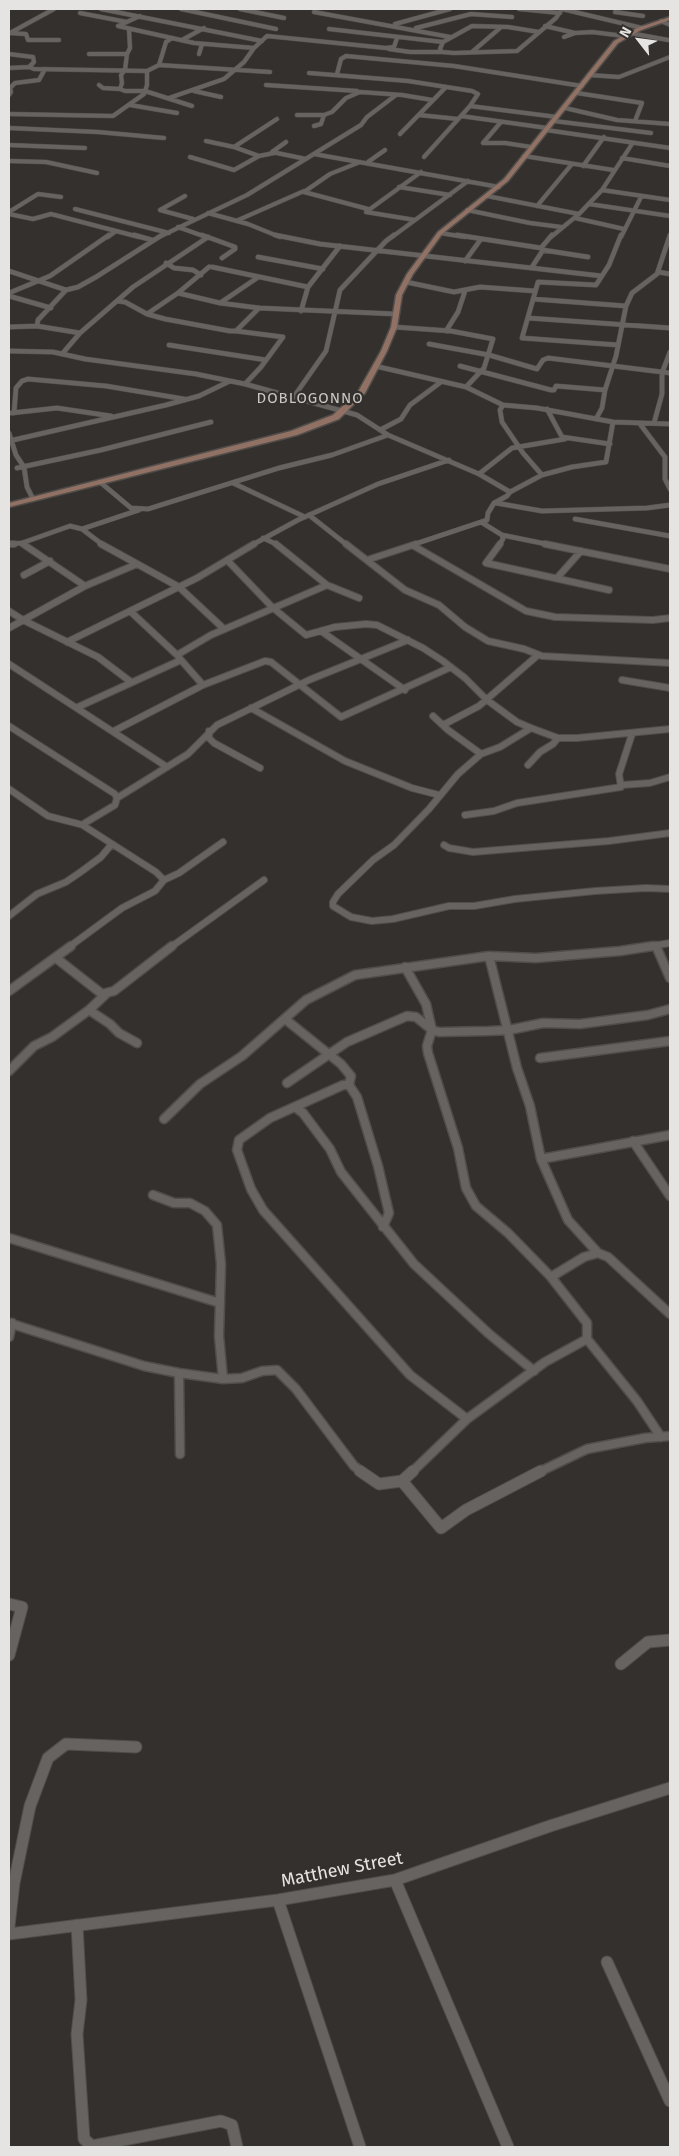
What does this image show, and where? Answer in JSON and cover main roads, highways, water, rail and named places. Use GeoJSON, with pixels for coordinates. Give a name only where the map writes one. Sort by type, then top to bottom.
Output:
{"type":"FeatureCollection","features":[{"type":"Feature","properties":{"kind":"district","name":"DOBLOGONNO"},"geometry":{"type":"Point","coordinates":[310,399]}}]}
